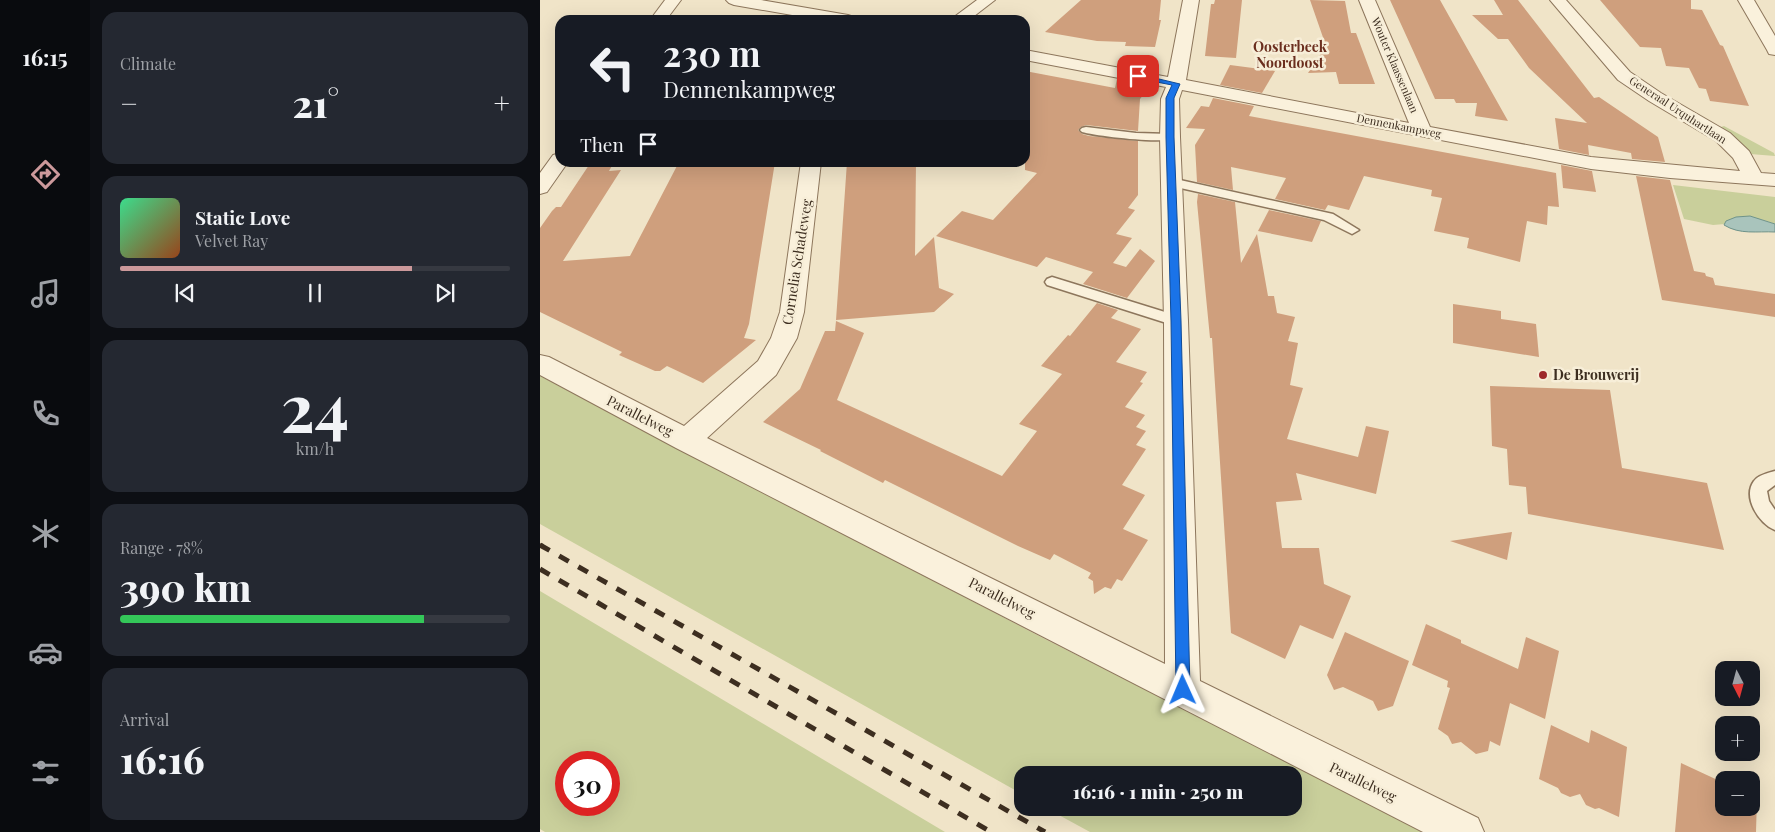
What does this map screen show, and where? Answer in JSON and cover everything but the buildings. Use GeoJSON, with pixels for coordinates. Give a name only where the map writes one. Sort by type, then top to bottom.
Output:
{"type":"FeatureCollection","features":[{"type":"Feature","properties":{"kind":"street"},"geometry":{"type":"LineString","coordinates":[[662,15],[672,0]]}},
{"type":"Feature","properties":{"kind":"street"},"geometry":{"type":"LineString","coordinates":[[734,0],[820,15]]}},
{"type":"Feature","properties":{"kind":"street"},"geometry":{"type":"LineString","coordinates":[[965,15],[987,0]]}},
{"type":"Feature","properties":{"kind":"street"},"geometry":{"type":"LineString","coordinates":[[1183,690],[1170,98],[1176,84],[1191,0]]}},
{"type":"Feature","properties":{"kind":"street","name":"Wouter Klaassenlaan"},"geometry":{"type":"LineString","coordinates":[[1367,0],[1422,130]]}},
{"type":"Feature","properties":{"kind":"street","name":"Generaal Urquhartlaan"},"geometry":{"type":"LineString","coordinates":[[1558,0],[1624,76],[1655,97],[1723,137],[1742,155],[1754,179]]}},
{"type":"Feature","properties":{"kind":"street"},"geometry":{"type":"LineString","coordinates":[[1746,0],[1775,50]]}},
{"type":"Feature","properties":{"kind":"street","name":"Dennenkampweg"},"geometry":{"type":"LineString","coordinates":[[1030,55],[1591,163],[1670,172],[1775,180]]}},
{"type":"Feature","properties":{"kind":"street"},"geometry":{"type":"LineString","coordinates":[[540,188],[555,166]]}},
{"type":"Feature","properties":{"kind":"street","name":"Cornelia Schadeweg"},"geometry":{"type":"LineString","coordinates":[[686,440],[739,395],[767,368],[784,338],[792,312],[811,167]]}},
{"type":"Feature","properties":{"kind":"street","name":"Parallelweg"},"geometry":{"type":"LineString","coordinates":[[540,364],[686,440],[1464,832]]}},
{"type":"Feature","properties":{"kind":"lane"},"geometry":{"type":"LineString","coordinates":[[1086,130],[1136,136],[1170,137]]}},
{"type":"Feature","properties":{"kind":"lane"},"geometry":{"type":"LineString","coordinates":[[1171,182],[1328,217],[1352,230]]}},
{"type":"Feature","properties":{"kind":"lane"},"geometry":{"type":"LineString","coordinates":[[1052,282],[1176,321]]}},
{"type":"Feature","properties":{"kind":"lane"},"geometry":{"type":"LineString","coordinates":[[1775,478],[1763,482],[1758,489],[1761,507],[1775,522]]}},
{"type":"Feature","properties":{"kind":"green space"},"geometry":{"type":"Polygon","coordinates":[[[1724,126],[1774,153],[1775,156],[1750,154],[1718,128],[1724,126]]]}},
{"type":"Feature","properties":{"kind":"green space"},"geometry":{"type":"Polygon","coordinates":[[[1673,185],[1775,197],[1775,224],[1763,220],[1745,218],[1726,221],[1725,224],[1713,225],[1684,219],[1673,185]]]}},
{"type":"Feature","properties":{"kind":"green space"},"geometry":{"type":"Polygon","coordinates":[[[540,376],[1041,637],[1296,766],[1014,766],[1014,790],[540,524],[540,376]]]}},
{"type":"Feature","properties":{"kind":"green space"},"geometry":{"type":"Polygon","coordinates":[[[540,591],[945,832],[545,832],[540,829],[540,591]]]}},
{"type":"Feature","properties":{"kind":"green space"},"geometry":{"type":"Polygon","coordinates":[[[1302,769],[1427,832],[1090,832],[1061,816],[1302,816],[1302,769]]]}},
{"type":"Feature","properties":{"kind":"water"},"geometry":{"type":"Polygon","coordinates":[[[1750,216],[1775,224],[1775,232],[1749,232],[1736,230],[1724,225],[1726,221],[1736,217],[1750,216]]]}},
{"type":"Feature","properties":{"kind":"railway"},"geometry":{"type":"LineString","coordinates":[[543,546],[540,545],[1045,832]]}},
{"type":"Feature","properties":{"kind":"railway"},"geometry":{"type":"LineString","coordinates":[[540,569],[991,832]]}},
{"type":"Feature","properties":{"kind":"place","name":"De Brouwerij"},"geometry":{"type":"Point","coordinates":[1543,375]}},
{"type":"Feature","properties":{"kind":"district","name":"Oosterbeek Noordoost"},"geometry":{"type":"Point","coordinates":[1290,56]}},
{"type":"Feature","properties":{"kind":"route"},"geometry":{"type":"LineString","coordinates":[[1138,76],[1176,84],[1170,98],[1170,137],[1176,321],[1183,690]]}}]}
